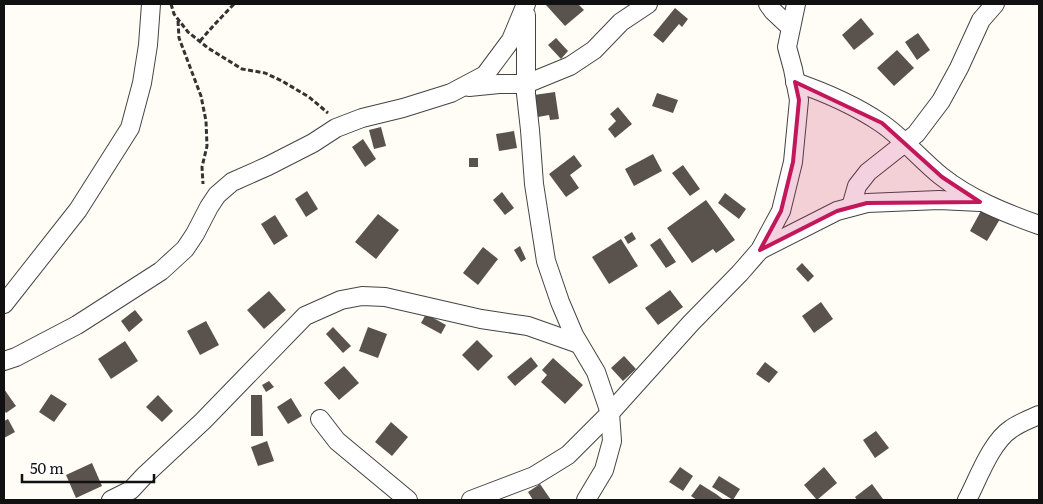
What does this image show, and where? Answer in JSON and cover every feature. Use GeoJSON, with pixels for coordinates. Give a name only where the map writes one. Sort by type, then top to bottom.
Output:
{"type":"FeatureCollection","features":[{"type":"Feature","properties":{"kind":"street"},"geometry":{"type":"LineString","coordinates":[[4,304],[78,210],[130,128],[142,83],[148,45],[151,4]]}},
{"type":"Feature","properties":{"kind":"street"},"geometry":{"type":"LineString","coordinates":[[526,4],[526,84],[534,184],[546,261],[560,302],[574,335],[596,372],[610,412],[612,441],[604,470],[586,500]]}},
{"type":"Feature","properties":{"kind":"street"},"geometry":{"type":"LineString","coordinates":[[4,361],[16,357],[77,325],[161,271],[185,249],[217,195],[232,182],[313,143],[336,128],[362,118],[403,108],[451,92],[485,75],[511,40],[526,4]]}},
{"type":"Feature","properties":{"kind":"street"},"geometry":{"type":"LineString","coordinates":[[461,87],[526,84],[570,66],[594,50],[620,22],[648,4]]}},
{"type":"Feature","properties":{"kind":"street"},"geometry":{"type":"LineString","coordinates":[[768,4],[790,27]]}},
{"type":"Feature","properties":{"kind":"street"},"geometry":{"type":"LineString","coordinates":[[472,500],[534,476],[568,455],[760,250],[781,211],[793,162],[799,100],[787,47],[796,4]]}},
{"type":"Feature","properties":{"kind":"street"},"geometry":{"type":"LineString","coordinates":[[850,207],[856,186],[868,172],[916,134],[941,102],[981,20],[995,4]]}},
{"type":"Feature","properties":{"kind":"street"},"geometry":{"type":"LineString","coordinates":[[795,82],[816,89],[882,123],[942,177],[980,202],[1039,225]]}},
{"type":"Feature","properties":{"kind":"street"},"geometry":{"type":"LineString","coordinates":[[760,250],[837,211],[866,203],[939,200],[980,202]]}},
{"type":"Feature","properties":{"kind":"street"},"geometry":{"type":"LineString","coordinates":[[111,500],[131,490],[203,421],[305,316],[341,300],[362,296],[385,297],[481,320],[528,326],[579,344]]}},
{"type":"Feature","properties":{"kind":"street"},"geometry":{"type":"LineString","coordinates":[[967,500],[1001,438],[1010,430],[1039,415]]}},
{"type":"Feature","properties":{"kind":"street"},"geometry":{"type":"LineString","coordinates":[[320,419],[337,441],[408,500]]}},
{"type":"Feature","properties":{"kind":"path"},"geometry":{"type":"LineString","coordinates":[[171,4],[178,20],[188,32],[200,41],[242,69],[266,73],[282,81],[309,98],[342,126]]}},
{"type":"Feature","properties":{"kind":"path"},"geometry":{"type":"LineString","coordinates":[[200,41],[234,4]]}},
{"type":"Feature","properties":{"kind":"path"},"geometry":{"type":"LineString","coordinates":[[178,20],[180,38],[200,96],[206,121],[207,146],[202,167],[203,188]]}},
{"type":"Feature","properties":{"kind":"highlighted area"},"geometry":{"type":"Polygon","coordinates":[[[795,82],[882,123],[942,177],[980,202],[867,203],[837,211],[760,250],[781,211],[793,162],[799,100],[795,82]]]}},
{"type":"Feature","properties":{"kind":"building"},"geometry":{"type":"Polygon","coordinates":[[[578,4],[584,10],[565,26],[546,5],[578,4]]]}},
{"type":"Feature","properties":{"kind":"building"},"geometry":{"type":"Polygon","coordinates":[[[675,8],[688,19],[682,27],[679,24],[663,43],[653,35],[675,8]]]}},
{"type":"Feature","properties":{"kind":"building"},"geometry":{"type":"Polygon","coordinates":[[[861,18],[874,34],[854,50],[842,35],[861,18]]]}},
{"type":"Feature","properties":{"kind":"building"},"geometry":{"type":"Polygon","coordinates":[[[918,33],[930,50],[917,60],[905,42],[918,33]]]}},
{"type":"Feature","properties":{"kind":"building"},"geometry":{"type":"Polygon","coordinates":[[[556,38],[568,51],[561,59],[548,45],[556,38]]]}},
{"type":"Feature","properties":{"kind":"building"},"geometry":{"type":"Polygon","coordinates":[[[897,50],[914,68],[894,86],[877,68],[897,50]]]}},
{"type":"Feature","properties":{"kind":"building"},"geometry":{"type":"Polygon","coordinates":[[[555,92],[559,119],[550,120],[549,115],[538,117],[534,95],[555,92]]]}},
{"type":"Feature","properties":{"kind":"building"},"geometry":{"type":"Polygon","coordinates":[[[657,93],[678,100],[673,113],[652,106],[657,93]]]}},
{"type":"Feature","properties":{"kind":"building"},"geometry":{"type":"Polygon","coordinates":[[[618,107],[632,124],[615,138],[608,129],[616,121],[610,114],[618,107]]]}},
{"type":"Feature","properties":{"kind":"building"},"geometry":{"type":"Polygon","coordinates":[[[381,127],[386,146],[374,149],[369,130],[381,127]]]}},
{"type":"Feature","properties":{"kind":"building"},"geometry":{"type":"Polygon","coordinates":[[[514,131],[517,148],[499,151],[496,134],[514,131]]]}},
{"type":"Feature","properties":{"kind":"building"},"geometry":{"type":"Polygon","coordinates":[[[363,139],[376,159],[365,167],[352,147],[363,139]]]}},
{"type":"Feature","properties":{"kind":"building"},"geometry":{"type":"Polygon","coordinates":[[[653,154],[662,171],[634,186],[625,169],[653,154]]]}},
{"type":"Feature","properties":{"kind":"building"},"geometry":{"type":"Polygon","coordinates":[[[574,155],[582,166],[570,175],[579,188],[566,197],[549,174],[574,155]]]}},
{"type":"Feature","properties":{"kind":"building"},"geometry":{"type":"Polygon","coordinates":[[[469,158],[478,158],[478,167],[469,167],[469,158]]]}},
{"type":"Feature","properties":{"kind":"building"},"geometry":{"type":"Polygon","coordinates":[[[683,165],[700,189],[690,196],[672,173],[683,165]]]}},
{"type":"Feature","properties":{"kind":"building"},"geometry":{"type":"Polygon","coordinates":[[[307,191],[318,209],[306,217],[295,199],[307,191]]]}},
{"type":"Feature","properties":{"kind":"building"},"geometry":{"type":"Polygon","coordinates":[[[502,192],[514,208],[505,215],[493,200],[502,192]]]}},
{"type":"Feature","properties":{"kind":"building"},"geometry":{"type":"Polygon","coordinates":[[[725,193],[746,209],[739,219],[718,203],[725,193]]]}},
{"type":"Feature","properties":{"kind":"building"},"geometry":{"type":"Polygon","coordinates":[[[706,200],[735,240],[716,253],[713,249],[692,263],[667,228],[706,200]]]}},
{"type":"Feature","properties":{"kind":"building"},"geometry":{"type":"Polygon","coordinates":[[[982,209],[1000,219],[987,241],[970,231],[982,209]]]}},
{"type":"Feature","properties":{"kind":"building"},"geometry":{"type":"Polygon","coordinates":[[[378,214],[399,230],[376,259],[355,242],[378,214]]]}},
{"type":"Feature","properties":{"kind":"building"},"geometry":{"type":"Polygon","coordinates":[[[275,215],[288,236],[274,245],[261,224],[275,215]]]}},
{"type":"Feature","properties":{"kind":"building"},"geometry":{"type":"Polygon","coordinates":[[[632,232],[636,239],[628,244],[624,237],[632,232]]]}},
{"type":"Feature","properties":{"kind":"building"},"geometry":{"type":"Polygon","coordinates":[[[660,238],[676,262],[666,268],[650,245],[660,238]]]}},
{"type":"Feature","properties":{"kind":"building"},"geometry":{"type":"Polygon","coordinates":[[[621,239],[638,266],[609,284],[592,257],[621,239]]]}},
{"type":"Feature","properties":{"kind":"building"},"geometry":{"type":"Polygon","coordinates":[[[520,246],[526,259],[521,262],[514,250],[520,246]]]}},
{"type":"Feature","properties":{"kind":"building"},"geometry":{"type":"Polygon","coordinates":[[[483,247],[498,259],[478,285],[463,273],[483,247]]]}},
{"type":"Feature","properties":{"kind":"building"},"geometry":{"type":"Polygon","coordinates":[[[802,263],[814,276],[808,282],[796,269],[802,263]]]}},
{"type":"Feature","properties":{"kind":"building"},"geometry":{"type":"Polygon","coordinates":[[[670,290],[683,307],[658,325],[645,308],[670,290]]]}},
{"type":"Feature","properties":{"kind":"building"},"geometry":{"type":"Polygon","coordinates":[[[269,291],[286,310],[264,329],[247,310],[269,291]]]}},
{"type":"Feature","properties":{"kind":"building"},"geometry":{"type":"Polygon","coordinates":[[[821,302],[833,319],[814,333],[802,316],[821,302]]]}},
{"type":"Feature","properties":{"kind":"building"},"geometry":{"type":"Polygon","coordinates":[[[135,310],[143,320],[129,332],[121,321],[135,310]]]}},
{"type":"Feature","properties":{"kind":"building"},"geometry":{"type":"Polygon","coordinates":[[[426,314],[446,325],[441,334],[421,323],[426,314]]]}},
{"type":"Feature","properties":{"kind":"building"},"geometry":{"type":"Polygon","coordinates":[[[206,321],[219,345],[200,355],[187,331],[206,321]]]}},
{"type":"Feature","properties":{"kind":"building"},"geometry":{"type":"Polygon","coordinates":[[[333,327],[351,346],[343,353],[326,334],[333,327]]]}},
{"type":"Feature","properties":{"kind":"building"},"geometry":{"type":"Polygon","coordinates":[[[368,327],[387,334],[378,358],[359,351],[368,327]]]}},
{"type":"Feature","properties":{"kind":"building"},"geometry":{"type":"Polygon","coordinates":[[[477,340],[493,356],[478,371],[462,355],[477,340]]]}},
{"type":"Feature","properties":{"kind":"building"},"geometry":{"type":"Polygon","coordinates":[[[125,341],[138,361],[111,379],[98,359],[125,341]]]}},
{"type":"Feature","properties":{"kind":"building"},"geometry":{"type":"Polygon","coordinates":[[[624,356],[636,369],[623,381],[611,368],[624,356]]]}},
{"type":"Feature","properties":{"kind":"building"},"geometry":{"type":"Polygon","coordinates":[[[531,357],[538,366],[515,386],[507,377],[531,357]]]}},
{"type":"Feature","properties":{"kind":"building"},"geometry":{"type":"Polygon","coordinates":[[[553,358],[583,385],[565,404],[541,382],[547,375],[542,370],[553,358]]]}},
{"type":"Feature","properties":{"kind":"building"},"geometry":{"type":"Polygon","coordinates":[[[765,362],[778,372],[769,383],[756,374],[765,362]]]}},
{"type":"Feature","properties":{"kind":"building"},"geometry":{"type":"Polygon","coordinates":[[[344,366],[359,383],[339,400],[324,383],[344,366]]]}},
{"type":"Feature","properties":{"kind":"building"},"geometry":{"type":"Polygon","coordinates":[[[269,381],[274,387],[266,392],[262,385],[269,381]]]}},
{"type":"Feature","properties":{"kind":"building"},"geometry":{"type":"Polygon","coordinates":[[[4,389],[16,406],[6,413],[4,410],[4,389]]]}},
{"type":"Feature","properties":{"kind":"building"},"geometry":{"type":"Polygon","coordinates":[[[51,394],[67,404],[54,422],[39,412],[51,394]]]}},
{"type":"Feature","properties":{"kind":"building"},"geometry":{"type":"Polygon","coordinates":[[[158,395],[173,411],[162,422],[146,407],[158,395]]]}},
{"type":"Feature","properties":{"kind":"building"},"geometry":{"type":"Polygon","coordinates":[[[251,395],[262,395],[263,436],[251,436],[251,395]]]}},
{"type":"Feature","properties":{"kind":"building"},"geometry":{"type":"Polygon","coordinates":[[[291,398],[302,416],[288,424],[277,407],[291,398]]]}},
{"type":"Feature","properties":{"kind":"building"},"geometry":{"type":"Polygon","coordinates":[[[8,419],[15,432],[4,438],[4,421],[8,419]]]}},
{"type":"Feature","properties":{"kind":"building"},"geometry":{"type":"Polygon","coordinates":[[[391,422],[408,437],[392,456],[375,442],[391,422]]]}},
{"type":"Feature","properties":{"kind":"building"},"geometry":{"type":"Polygon","coordinates":[[[876,431],[889,448],[875,458],[863,440],[876,431]]]}},
{"type":"Feature","properties":{"kind":"building"},"geometry":{"type":"Polygon","coordinates":[[[267,441],[274,461],[258,466],[251,447],[267,441]]]}},
{"type":"Feature","properties":{"kind":"building"},"geometry":{"type":"Polygon","coordinates":[[[92,463],[102,486],[76,498],[66,475],[92,463]]]}},
{"type":"Feature","properties":{"kind":"building"},"geometry":{"type":"Polygon","coordinates":[[[680,467],[693,476],[683,491],[669,482],[680,467]]]}},
{"type":"Feature","properties":{"kind":"building"},"geometry":{"type":"Polygon","coordinates":[[[824,467],[837,483],[817,500],[804,485],[824,467]]]}},
{"type":"Feature","properties":{"kind":"building"},"geometry":{"type":"Polygon","coordinates":[[[719,476],[740,489],[733,500],[712,487],[719,476]]]}},
{"type":"Feature","properties":{"kind":"building"},"geometry":{"type":"Polygon","coordinates":[[[540,484],[551,500],[533,500],[528,492],[540,484]]]}},
{"type":"Feature","properties":{"kind":"building"},"geometry":{"type":"Polygon","coordinates":[[[700,484],[724,500],[697,500],[691,496],[700,484]]]}},
{"type":"Feature","properties":{"kind":"building"},"geometry":{"type":"Polygon","coordinates":[[[872,484],[883,499],[857,500],[855,497],[872,484]]]}}]}
